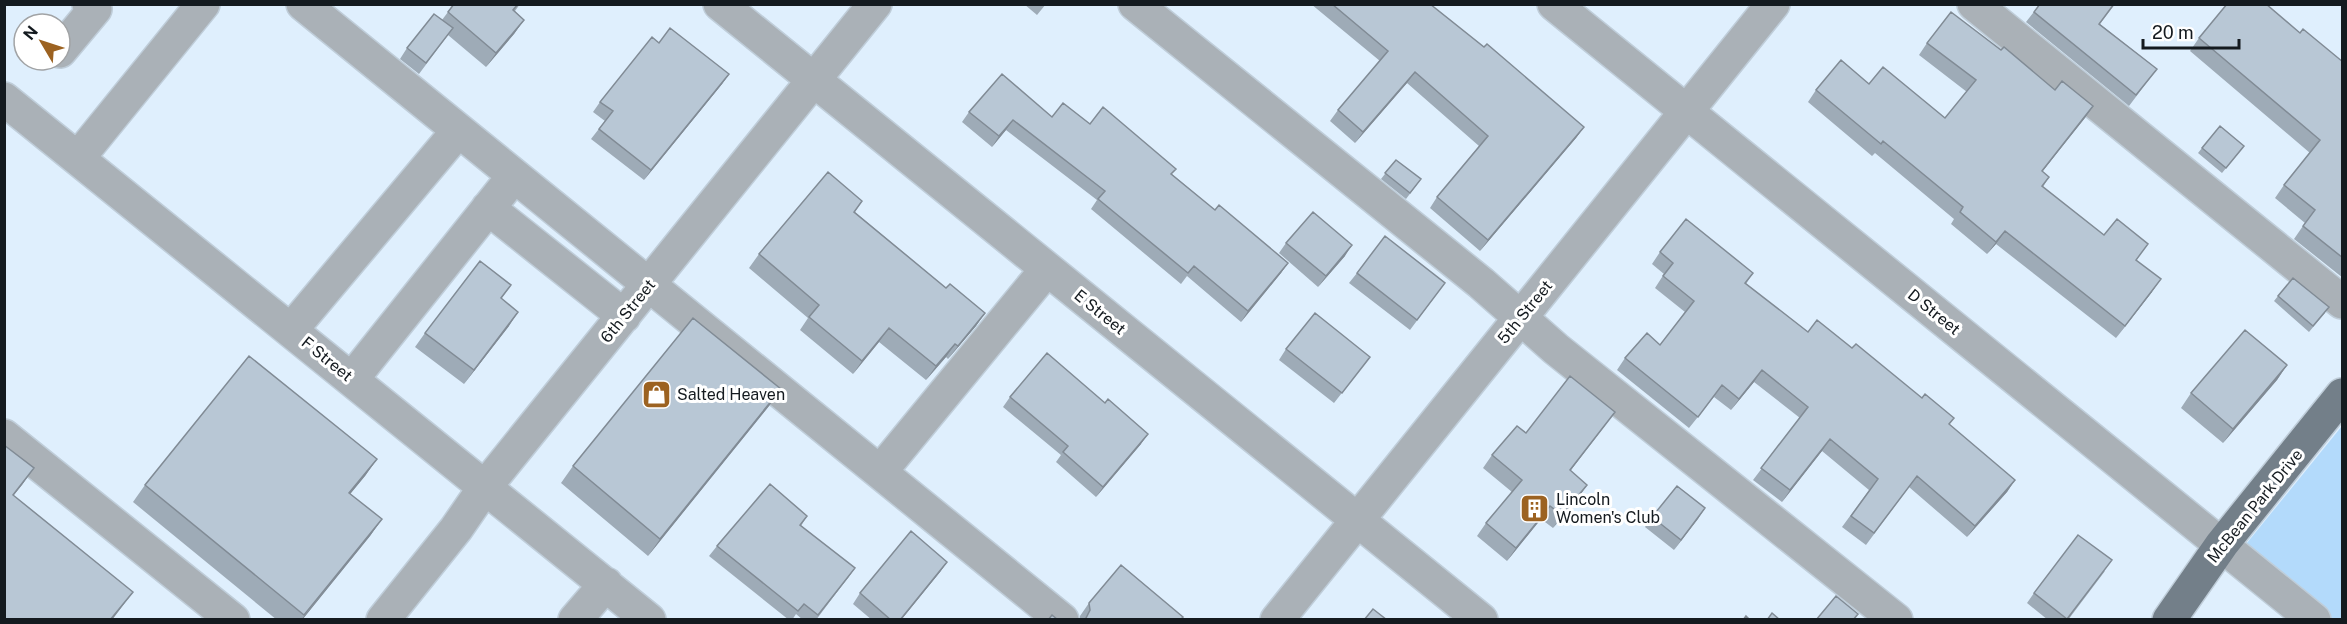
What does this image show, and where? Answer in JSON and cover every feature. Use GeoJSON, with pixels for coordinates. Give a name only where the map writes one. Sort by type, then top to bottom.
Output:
{"type":"FeatureCollection","features":[{"type":"Feature","properties":{"kind":"main road","name":"McBean Park Drive"},"geometry":{"type":"LineString","coordinates":[[2169,620],[2222,544],[2343,394]]}},
{"type":"Feature","properties":{"kind":"street"},"geometry":{"type":"LineString","coordinates":[[72,37],[95,9],[89,4]]}},
{"type":"Feature","properties":{"kind":"street"},"geometry":{"type":"LineString","coordinates":[[78,158],[203,4]]}},
{"type":"Feature","properties":{"kind":"street"},"geometry":{"type":"LineString","coordinates":[[303,4],[1062,620]]}},
{"type":"Feature","properties":{"kind":"street","name":"E Street"},"geometry":{"type":"LineString","coordinates":[[720,4],[1480,620]]}},
{"type":"Feature","properties":{"kind":"street","name":"6th Street"},"geometry":{"type":"LineString","coordinates":[[383,620],[456,529],[485,487],[875,4]]}},
{"type":"Feature","properties":{"kind":"street"},"geometry":{"type":"LineString","coordinates":[[1135,4],[1481,283],[1556,349],[1896,620]]}},
{"type":"Feature","properties":{"kind":"street","name":"D Street"},"geometry":{"type":"LineString","coordinates":[[1554,4],[2314,620]]}},
{"type":"Feature","properties":{"kind":"street","name":"5th Street"},"geometry":{"type":"LineString","coordinates":[[1277,620],[1773,4]]}},
{"type":"Feature","properties":{"kind":"street"},"geometry":{"type":"LineString","coordinates":[[1974,4],[2343,302]]}},
{"type":"Feature","properties":{"kind":"street","name":"F Street"},"geometry":{"type":"LineString","coordinates":[[4,99],[649,620]]}},
{"type":"Feature","properties":{"kind":"street"},"geometry":{"type":"LineString","coordinates":[[291,330],[458,131]]}},
{"type":"Feature","properties":{"kind":"street"},"geometry":{"type":"LineString","coordinates":[[352,379],[514,176]]}},
{"type":"Feature","properties":{"kind":"street"},"geometry":{"type":"LineString","coordinates":[[488,208],[624,316]]}},
{"type":"Feature","properties":{"kind":"street"},"geometry":{"type":"LineString","coordinates":[[880,472],[1047,269]]}},
{"type":"Feature","properties":{"kind":"street"},"geometry":{"type":"LineString","coordinates":[[4,436],[233,620]]}},
{"type":"Feature","properties":{"kind":"street"},"geometry":{"type":"LineString","coordinates":[[575,620],[606,584]]}},
{"type":"Feature","properties":{"kind":"shaded area"},"geometry":{"type":"Polygon","coordinates":[[[2342,426],[2342,619],[2329,619],[2242,549],[2342,426]]]}},
{"type":"Feature","properties":{"kind":"building"},"geometry":{"type":"Polygon","coordinates":[[[454,4],[518,4],[513,10],[524,20],[496,53],[448,12],[454,4]]]}},
{"type":"Feature","properties":{"kind":"building"},"geometry":{"type":"Polygon","coordinates":[[[1332,4],[1430,4],[1484,47],[1487,44],[1584,127],[1488,240],[1437,197],[1488,136],[1415,72],[1363,132],[1338,110],[1388,51],[1332,4]]]}},
{"type":"Feature","properties":{"kind":"building"},"geometry":{"type":"Polygon","coordinates":[[[2040,4],[2114,4],[2099,24],[2157,69],[2136,95],[2034,12],[2040,4]]]}},
{"type":"Feature","properties":{"kind":"building"},"geometry":{"type":"Polygon","coordinates":[[[2227,4],[2266,4],[2300,33],[2303,29],[2343,62],[2343,258],[2303,226],[2315,210],[2284,185],[2320,140],[2199,38],[2227,4]]]}},
{"type":"Feature","properties":{"kind":"building"},"geometry":{"type":"Polygon","coordinates":[[[1951,12],[2001,50],[2004,47],[2055,90],[2062,81],[2093,106],[2042,171],[2049,177],[2042,186],[2104,235],[2117,219],[2148,244],[2136,260],[2161,279],[2125,326],[2005,231],[1996,242],[1960,212],[1963,207],[1883,141],[1881,144],[1816,90],[1841,60],[1869,84],[1883,67],[1945,118],[1976,80],[1927,43],[1951,12]]]}},
{"type":"Feature","properties":{"kind":"building"},"geometry":{"type":"Polygon","coordinates":[[[434,14],[453,28],[426,63],[407,48],[434,14]]]}},
{"type":"Feature","properties":{"kind":"building"},"geometry":{"type":"Polygon","coordinates":[[[670,28],[729,74],[651,170],[599,129],[613,111],[600,102],[652,37],[659,43],[670,28]]]}},
{"type":"Feature","properties":{"kind":"building"},"geometry":{"type":"Polygon","coordinates":[[[1002,74],[1052,117],[1063,103],[1090,124],[1103,107],[1176,169],[1171,174],[1215,210],[1219,205],[1288,263],[1248,311],[1194,266],[1188,273],[1098,199],[1105,191],[1013,120],[999,136],[969,112],[1002,74]]]}},
{"type":"Feature","properties":{"kind":"building"},"geometry":{"type":"Polygon","coordinates":[[[2220,126],[2244,146],[2226,168],[2202,148],[2220,126]]]}},
{"type":"Feature","properties":{"kind":"building"},"geometry":{"type":"Polygon","coordinates":[[[1396,160],[1421,179],[1410,193],[1385,173],[1396,160]]]}},
{"type":"Feature","properties":{"kind":"building"},"geometry":{"type":"Polygon","coordinates":[[[828,172],[862,201],[854,212],[946,288],[950,284],[985,313],[958,346],[955,344],[936,366],[889,328],[862,361],[809,317],[819,305],[759,254],[828,172]]]}},
{"type":"Feature","properties":{"kind":"building"},"geometry":{"type":"Polygon","coordinates":[[[1313,212],[1352,245],[1326,276],[1286,243],[1313,212]]]}},
{"type":"Feature","properties":{"kind":"building"},"geometry":{"type":"Polygon","coordinates":[[[1686,219],[1753,273],[1745,283],[1808,332],[1817,320],[1852,348],[1856,344],[1922,398],[1925,394],[1954,418],[1949,424],[2015,480],[1975,526],[1917,476],[1874,533],[1851,516],[1878,479],[1830,439],[1790,490],[1761,468],[1808,407],[1762,370],[1739,399],[1722,385],[1698,417],[1625,358],[1647,333],[1660,345],[1694,301],[1663,276],[1673,263],[1660,252],[1686,219]]]}},
{"type":"Feature","properties":{"kind":"building"},"geometry":{"type":"Polygon","coordinates":[[[1385,236],[1445,283],[1417,320],[1357,273],[1385,236]]]}},
{"type":"Feature","properties":{"kind":"building"},"geometry":{"type":"Polygon","coordinates":[[[480,261],[511,285],[501,298],[518,312],[474,370],[425,333],[480,261]]]}},
{"type":"Feature","properties":{"kind":"building"},"geometry":{"type":"Polygon","coordinates":[[[2293,278],[2329,307],[2313,326],[2278,296],[2293,278]]]}},
{"type":"Feature","properties":{"kind":"building"},"geometry":{"type":"Polygon","coordinates":[[[1315,313],[1370,357],[1342,393],[1286,349],[1315,313]]]}},
{"type":"Feature","properties":{"kind":"building"},"geometry":{"type":"Polygon","coordinates":[[[693,318],[781,389],[660,539],[573,466],[693,318]]]}},
{"type":"Feature","properties":{"kind":"building"},"geometry":{"type":"Polygon","coordinates":[[[2245,330],[2287,365],[2233,429],[2191,393],[2245,330]]]}},
{"type":"Feature","properties":{"kind":"building"},"geometry":{"type":"Polygon","coordinates":[[[1047,353],[1105,403],[1108,399],[1148,434],[1103,487],[1063,452],[1068,446],[1010,397],[1047,353]]]}},
{"type":"Feature","properties":{"kind":"building"},"geometry":{"type":"Polygon","coordinates":[[[249,356],[377,459],[349,493],[382,519],[304,615],[145,485],[249,356]]]}},
{"type":"Feature","properties":{"kind":"building"},"geometry":{"type":"Polygon","coordinates":[[[1570,376],[1615,412],[1570,470],[1587,485],[1562,515],[1550,506],[1516,548],[1486,523],[1522,480],[1492,455],[1517,426],[1526,433],[1570,376]]]}},
{"type":"Feature","properties":{"kind":"building"},"geometry":{"type":"Polygon","coordinates":[[[4,445],[34,468],[13,495],[133,592],[110,620],[4,620],[4,445]]]}},
{"type":"Feature","properties":{"kind":"building"},"geometry":{"type":"Polygon","coordinates":[[[770,484],[807,516],[800,525],[855,568],[818,615],[804,604],[798,611],[717,546],[770,484]]]}},
{"type":"Feature","properties":{"kind":"building"},"geometry":{"type":"Polygon","coordinates":[[[1677,486],[1705,508],[1681,540],[1652,517],[1677,486]]]}},
{"type":"Feature","properties":{"kind":"building"},"geometry":{"type":"Polygon","coordinates":[[[911,531],[947,562],[900,620],[891,620],[860,593],[911,531]]]}},
{"type":"Feature","properties":{"kind":"building"},"geometry":{"type":"Polygon","coordinates":[[[2078,535],[2112,560],[2067,619],[2034,593],[2078,535]]]}},
{"type":"Feature","properties":{"kind":"building"},"geometry":{"type":"Polygon","coordinates":[[[1121,565],[1183,617],[1180,620],[1084,620],[1090,610],[1089,603],[1121,565]]]}},
{"type":"Feature","properties":{"kind":"building"},"geometry":{"type":"Polygon","coordinates":[[[1836,596],[1858,614],[1853,620],[1816,620],[1836,596]]]}},
{"type":"Feature","properties":{"kind":"building"},"geometry":{"type":"Polygon","coordinates":[[[1373,609],[1387,620],[1364,620],[1373,609]]]}},
{"type":"Feature","properties":{"kind":"building"},"geometry":{"type":"Polygon","coordinates":[[[1772,613],[1780,620],[1767,620],[1772,613]]]}},
{"type":"Feature","properties":{"kind":"building"},"geometry":{"type":"Polygon","coordinates":[[[1052,615],[1058,620],[1048,620],[1052,615]]]}},
{"type":"Feature","properties":{"kind":"place","name":"Salted Heaven"},"geometry":{"type":"Point","coordinates":[656,394]}},
{"type":"Feature","properties":{"kind":"place","name":"Lincoln Women's Club"},"geometry":{"type":"Point","coordinates":[1535,508]}}]}
